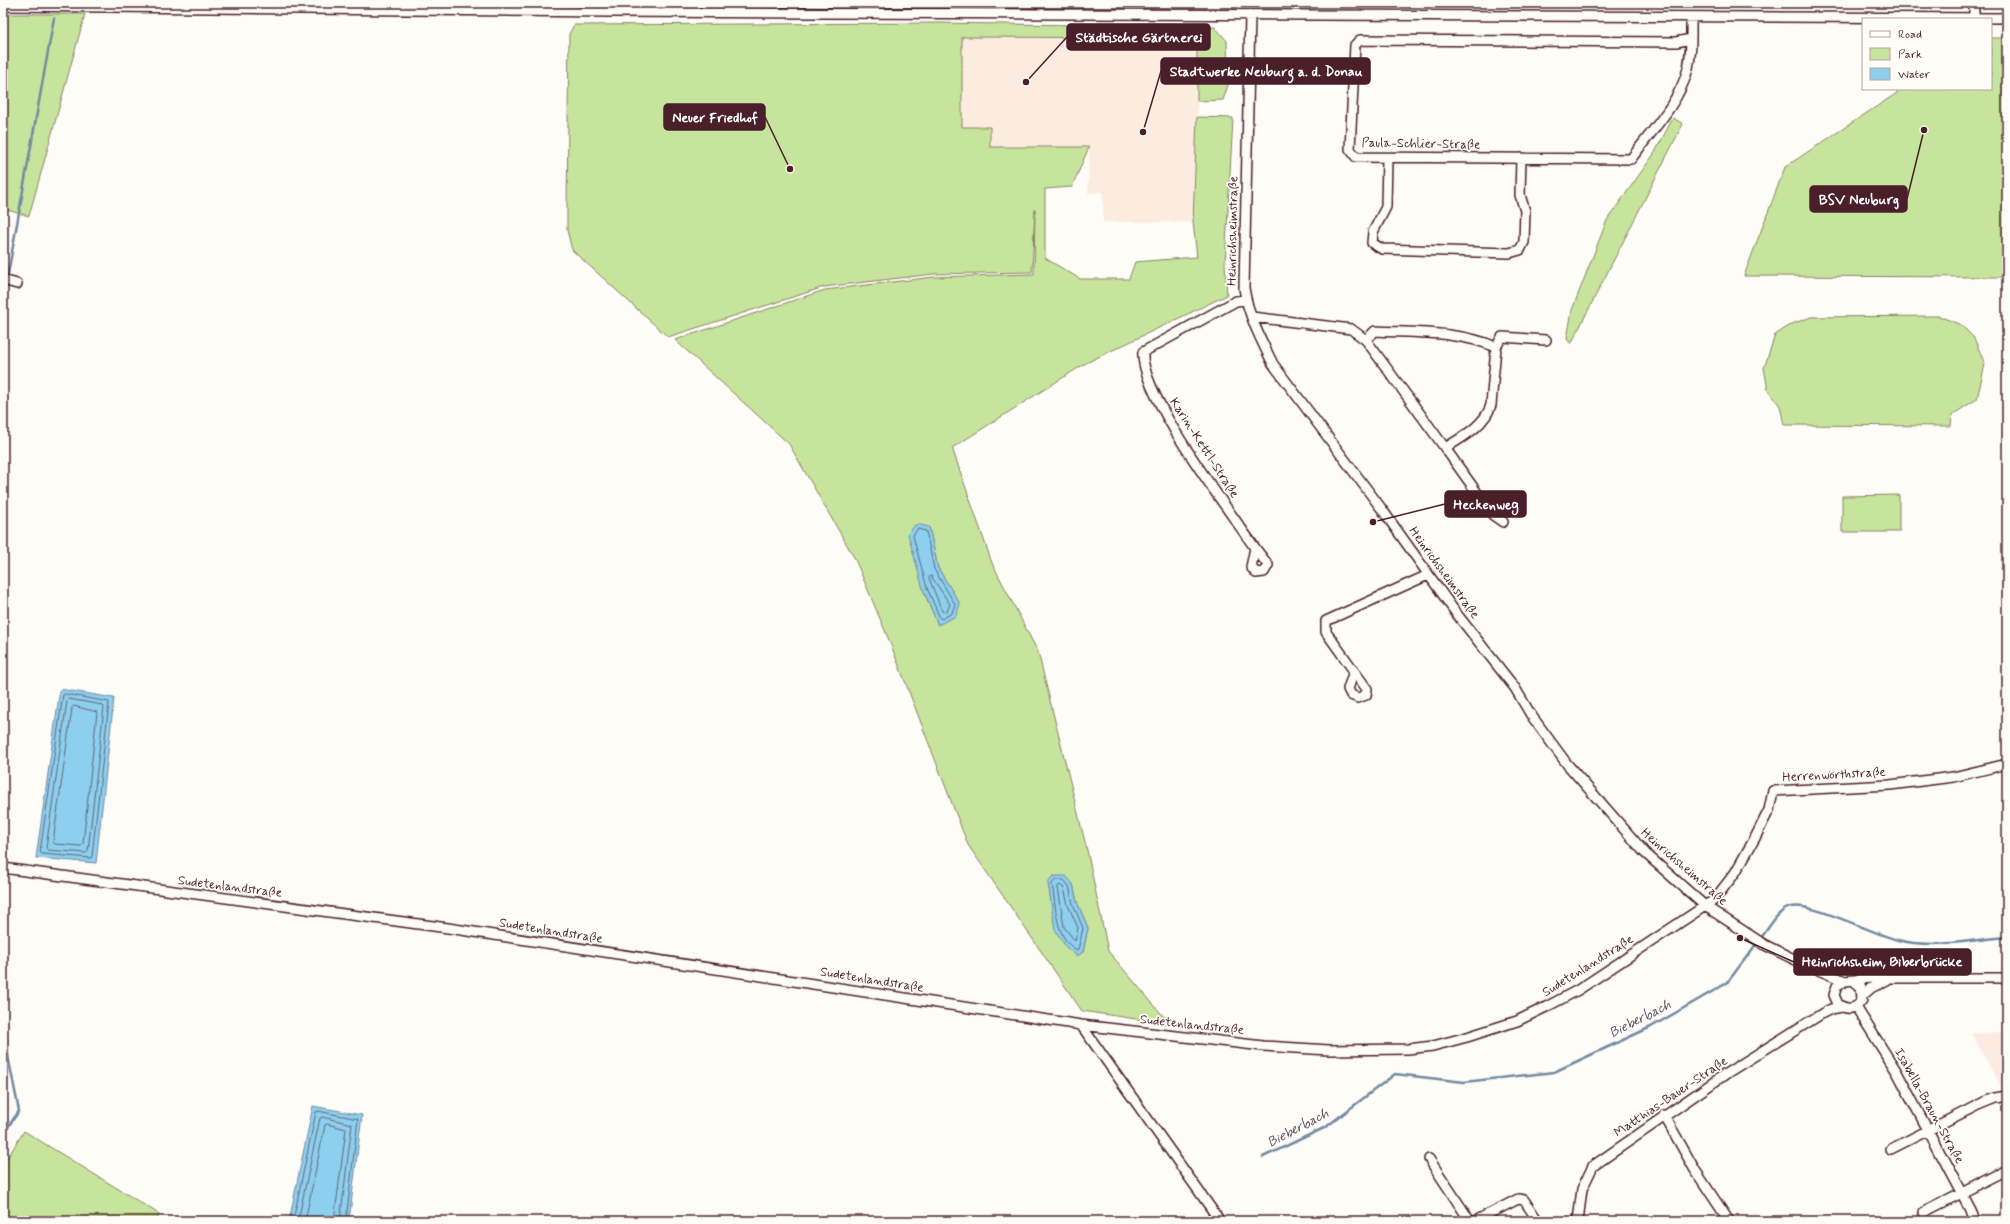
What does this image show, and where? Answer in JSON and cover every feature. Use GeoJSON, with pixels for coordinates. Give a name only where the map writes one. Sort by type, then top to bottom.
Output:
{"type":"FeatureCollection","features":[{"type":"Feature","properties":{"kind":"street"},"geometry":{"type":"LineString","coordinates":[[1974,3],[1974,18]]}},
{"type":"Feature","properties":{"kind":"street"},"geometry":{"type":"LineString","coordinates":[[3,6],[609,8],[1250,15],[2007,18]]}},
{"type":"Feature","properties":{"kind":"street","name":"Heinrichsheimstraße"},"geometry":{"type":"LineString","coordinates":[[1250,15],[1244,288],[1246,300],[1252,317],[1262,343],[1273,364],[1378,503],[1428,575],[1515,688],[1531,714],[1568,764],[1603,807],[1645,852],[1705,906],[1753,938],[1815,968],[1849,981]]}},
{"type":"Feature","properties":{"kind":"street","name":"Paula-Schlier-Straße"},"geometry":{"type":"LineString","coordinates":[[1691,39],[1676,42],[1360,40],[1355,45],[1350,149],[1356,157],[1521,158],[1568,160],[1632,159],[1678,93],[1687,73],[1691,39],[1692,17]]}},
{"type":"Feature","properties":{"kind":"street"},"geometry":{"type":"LineString","coordinates":[[1387,158],[1386,207],[1373,232],[1372,243],[1382,249],[1508,253],[1520,250],[1524,242],[1526,211],[1520,195],[1521,158]]}},
{"type":"Feature","properties":{"kind":"street"},"geometry":{"type":"LineString","coordinates":[[3,280],[17,284]]}},
{"type":"Feature","properties":{"kind":"street","name":"Karin-Kettl-Straße"},"geometry":{"type":"LineString","coordinates":[[1246,300],[1236,301],[1143,352],[1142,359],[1152,391],[1178,436],[1255,548]]}},
{"type":"Feature","properties":{"kind":"street"},"geometry":{"type":"LineString","coordinates":[[1252,317],[1351,329],[1366,340],[1493,515],[1503,522]]}},
{"type":"Feature","properties":{"kind":"street"},"geometry":{"type":"LineString","coordinates":[[1366,340],[1375,330],[1450,336],[1487,343],[1496,347]]}},
{"type":"Feature","properties":{"kind":"street"},"geometry":{"type":"LineString","coordinates":[[1445,448],[1465,436],[1489,413],[1496,347],[1502,337],[1546,340]]}},
{"type":"Feature","properties":{"kind":"street"},"geometry":{"type":"LineString","coordinates":[[1354,671],[1326,632],[1326,621],[1428,575]]}},
{"type":"Feature","properties":{"kind":"street","name":"Herrenwörthstraße"},"geometry":{"type":"LineString","coordinates":[[1705,906],[1714,900],[1742,861],[1768,810],[1773,791],[1890,785],[1954,777],[2007,764]]}},
{"type":"Feature","properties":{"kind":"street","name":"Sudetenlandstraße"},"geometry":{"type":"LineString","coordinates":[[3,868],[448,928],[1081,1025],[1263,1046],[1329,1050],[1408,1049],[1433,1046],[1516,1021],[1578,990],[1705,906]]}},
{"type":"Feature","properties":{"kind":"street","name":"Heinrichsheimstraße"},"geometry":{"type":"LineString","coordinates":[[1815,968],[1829,982],[1835,993],[1838,1004],[1842,1007]]}},
{"type":"Feature","properties":{"kind":"street"},"geometry":{"type":"LineString","coordinates":[[1863,995],[1871,988],[1890,978]]}},
{"type":"Feature","properties":{"kind":"street"},"geometry":{"type":"LineString","coordinates":[[1835,993],[1837,986],[1849,981],[1867,979],[2007,978]]}},
{"type":"Feature","properties":{"kind":"street"},"geometry":{"type":"LineString","coordinates":[[1842,1007],[1852,1009],[1862,1000],[1863,995],[1861,987],[1849,981]]}},
{"type":"Feature","properties":{"kind":"street","name":"Matthias-Bauer-Straße"},"geometry":{"type":"LineString","coordinates":[[1813,1020],[1828,1005],[1835,993]]}},
{"type":"Feature","properties":{"kind":"street","name":"Isabella-Braun-Straße"},"geometry":{"type":"LineString","coordinates":[[1856,1006],[1897,1072],[1961,1192],[1974,1221]]}},
{"type":"Feature","properties":{"kind":"street","name":"Matthias-Bauer-Straße"},"geometry":{"type":"LineString","coordinates":[[1578,1221],[1582,1189],[1593,1166],[1664,1115],[1727,1073],[1831,1009],[1842,1007]]}},
{"type":"Feature","properties":{"kind":"street"},"geometry":{"type":"LineString","coordinates":[[1081,1025],[1220,1221]]}},
{"type":"Feature","properties":{"kind":"street"},"geometry":{"type":"LineString","coordinates":[[1891,1150],[1927,1130],[1995,1098],[2007,1096]]}},
{"type":"Feature","properties":{"kind":"street"},"geometry":{"type":"LineString","coordinates":[[1664,1115],[1695,1170],[1729,1221]]}},
{"type":"Feature","properties":{"kind":"street"},"geometry":{"type":"LineString","coordinates":[[1429,1159],[1470,1221]]}},
{"type":"Feature","properties":{"kind":"street"},"geometry":{"type":"LineString","coordinates":[[1924,1212],[2007,1170]]}},
{"type":"Feature","properties":{"kind":"street"},"geometry":{"type":"LineString","coordinates":[[1475,1221],[1518,1198],[1524,1200],[1538,1221]]}},
{"type":"Feature","properties":{"kind":"shaded area"},"geometry":{"type":"Polygon","coordinates":[[[962,37],[1198,38],[1193,222],[1103,222],[1103,192],[1088,193],[1089,147],[990,147],[962,127],[962,37]]]}},
{"type":"Feature","properties":{"kind":"shaded area"},"geometry":{"type":"Polygon","coordinates":[[[1971,1033],[2007,1033],[2007,1089],[2003,1090],[1971,1033]]]}},
{"type":"Feature","properties":{"kind":"green space"},"geometry":{"type":"Polygon","coordinates":[[[3,14],[85,14],[29,216],[3,209],[3,14]]]}},
{"type":"Feature","properties":{"kind":"green space"},"geometry":{"type":"Polygon","coordinates":[[[935,23],[1215,27],[1227,41],[1228,85],[1223,100],[1197,101],[1197,38],[962,37],[962,127],[990,127],[990,147],[1089,147],[1072,187],[1045,189],[1045,258],[1080,279],[1129,279],[1135,262],[1197,257],[1193,222],[1197,117],[1233,118],[1225,264],[1227,295],[1086,363],[952,448],[992,563],[1038,652],[1087,850],[1108,951],[1170,1024],[1082,1011],[968,845],[891,645],[855,559],[789,444],[675,340],[825,290],[934,277],[1034,274],[1035,209],[1032,272],[933,274],[824,287],[668,337],[572,250],[567,230],[567,208],[569,34],[574,25],[935,23]],[[929,527],[923,589],[938,625],[960,604],[938,568],[929,527]],[[1048,882],[1052,906],[1077,956],[1083,952],[1088,928],[1077,902],[1073,884],[1048,882]]]}},
{"type":"Feature","properties":{"kind":"green space"},"geometry":{"type":"Polygon","coordinates":[[[1992,38],[2007,38],[2007,277],[1744,276],[1785,167],[1897,93],[1897,90],[1992,90],[1992,38]]]}},
{"type":"Feature","properties":{"kind":"green space"},"geometry":{"type":"Polygon","coordinates":[[[1673,118],[1683,124],[1571,344],[1567,339],[1572,310],[1607,220],[1654,154],[1673,118]]]}},
{"type":"Feature","properties":{"kind":"green space"},"geometry":{"type":"Polygon","coordinates":[[[1939,316],[1961,325],[1974,338],[1985,364],[1977,399],[1952,415],[1951,426],[1784,425],[1780,406],[1768,390],[1764,368],[1775,335],[1792,324],[1811,317],[1939,316]]]}},
{"type":"Feature","properties":{"kind":"green space"},"geometry":{"type":"Polygon","coordinates":[[[1899,495],[1899,532],[1842,532],[1842,496],[1899,495]]]}},
{"type":"Feature","properties":{"kind":"green space"},"geometry":{"type":"Polygon","coordinates":[[[24,1131],[159,1214],[157,1221],[3,1221],[3,1165],[24,1131]]]}},
{"type":"Feature","properties":{"kind":"water"},"geometry":{"type":"Polygon","coordinates":[[[916,524],[929,527],[938,568],[960,604],[956,616],[938,625],[923,589],[908,534],[916,524]]]}},
{"type":"Feature","properties":{"kind":"water"},"geometry":{"type":"Polygon","coordinates":[[[60,689],[114,698],[96,863],[36,858],[60,689]]]}},
{"type":"Feature","properties":{"kind":"water"},"geometry":{"type":"Polygon","coordinates":[[[1053,876],[1066,876],[1073,884],[1077,902],[1088,928],[1083,952],[1077,956],[1066,947],[1055,930],[1048,882],[1053,876]]]}},
{"type":"Feature","properties":{"kind":"water"},"geometry":{"type":"Polygon","coordinates":[[[313,1106],[362,1115],[349,1221],[289,1221],[313,1106]]]}},
{"type":"Feature","properties":{"kind":"waterway"},"geometry":{"type":"LineString","coordinates":[[8,274],[54,18]]}},
{"type":"Feature","properties":{"kind":"waterway"},"geometry":{"type":"LineString","coordinates":[[3,296],[5,288]]}},
{"type":"Feature","properties":{"kind":"waterway","name":"Bieberbach"},"geometry":{"type":"LineString","coordinates":[[1760,939],[1774,920],[1782,912],[1791,907],[1813,909],[1887,937],[1911,943],[1938,944],[2007,937]]}},
{"type":"Feature","properties":{"kind":"waterway","name":"Bieberbach"},"geometry":{"type":"LineString","coordinates":[[1263,1157],[1326,1127],[1395,1074],[1464,1082],[1554,1072],[1651,1027],[1727,983],[1757,943]]}},
{"type":"Feature","properties":{"kind":"waterway"},"geometry":{"type":"LineString","coordinates":[[3,1009],[8,1056],[19,1111],[3,1134]]}},
{"type":"Feature","properties":{"kind":"place","name":"Städtische Gärtnerei"},"geometry":{"type":"Point","coordinates":[1026,82]}},
{"type":"Feature","properties":{"kind":"place","name":"BSV Neuburg"},"geometry":{"type":"Point","coordinates":[1924,130]}},
{"type":"Feature","properties":{"kind":"place","name":"Stadtwerke Neuburg a. d. Donau"},"geometry":{"type":"Point","coordinates":[1143,132]}},
{"type":"Feature","properties":{"kind":"place","name":"Neuer Friedhof"},"geometry":{"type":"Point","coordinates":[790,169]}},
{"type":"Feature","properties":{"kind":"place","name":"Heckenweg"},"geometry":{"type":"Point","coordinates":[1373,522]}},
{"type":"Feature","properties":{"kind":"place","name":"Heinrichsheim, Biberbrücke"},"geometry":{"type":"Point","coordinates":[1740,938]}}]}
